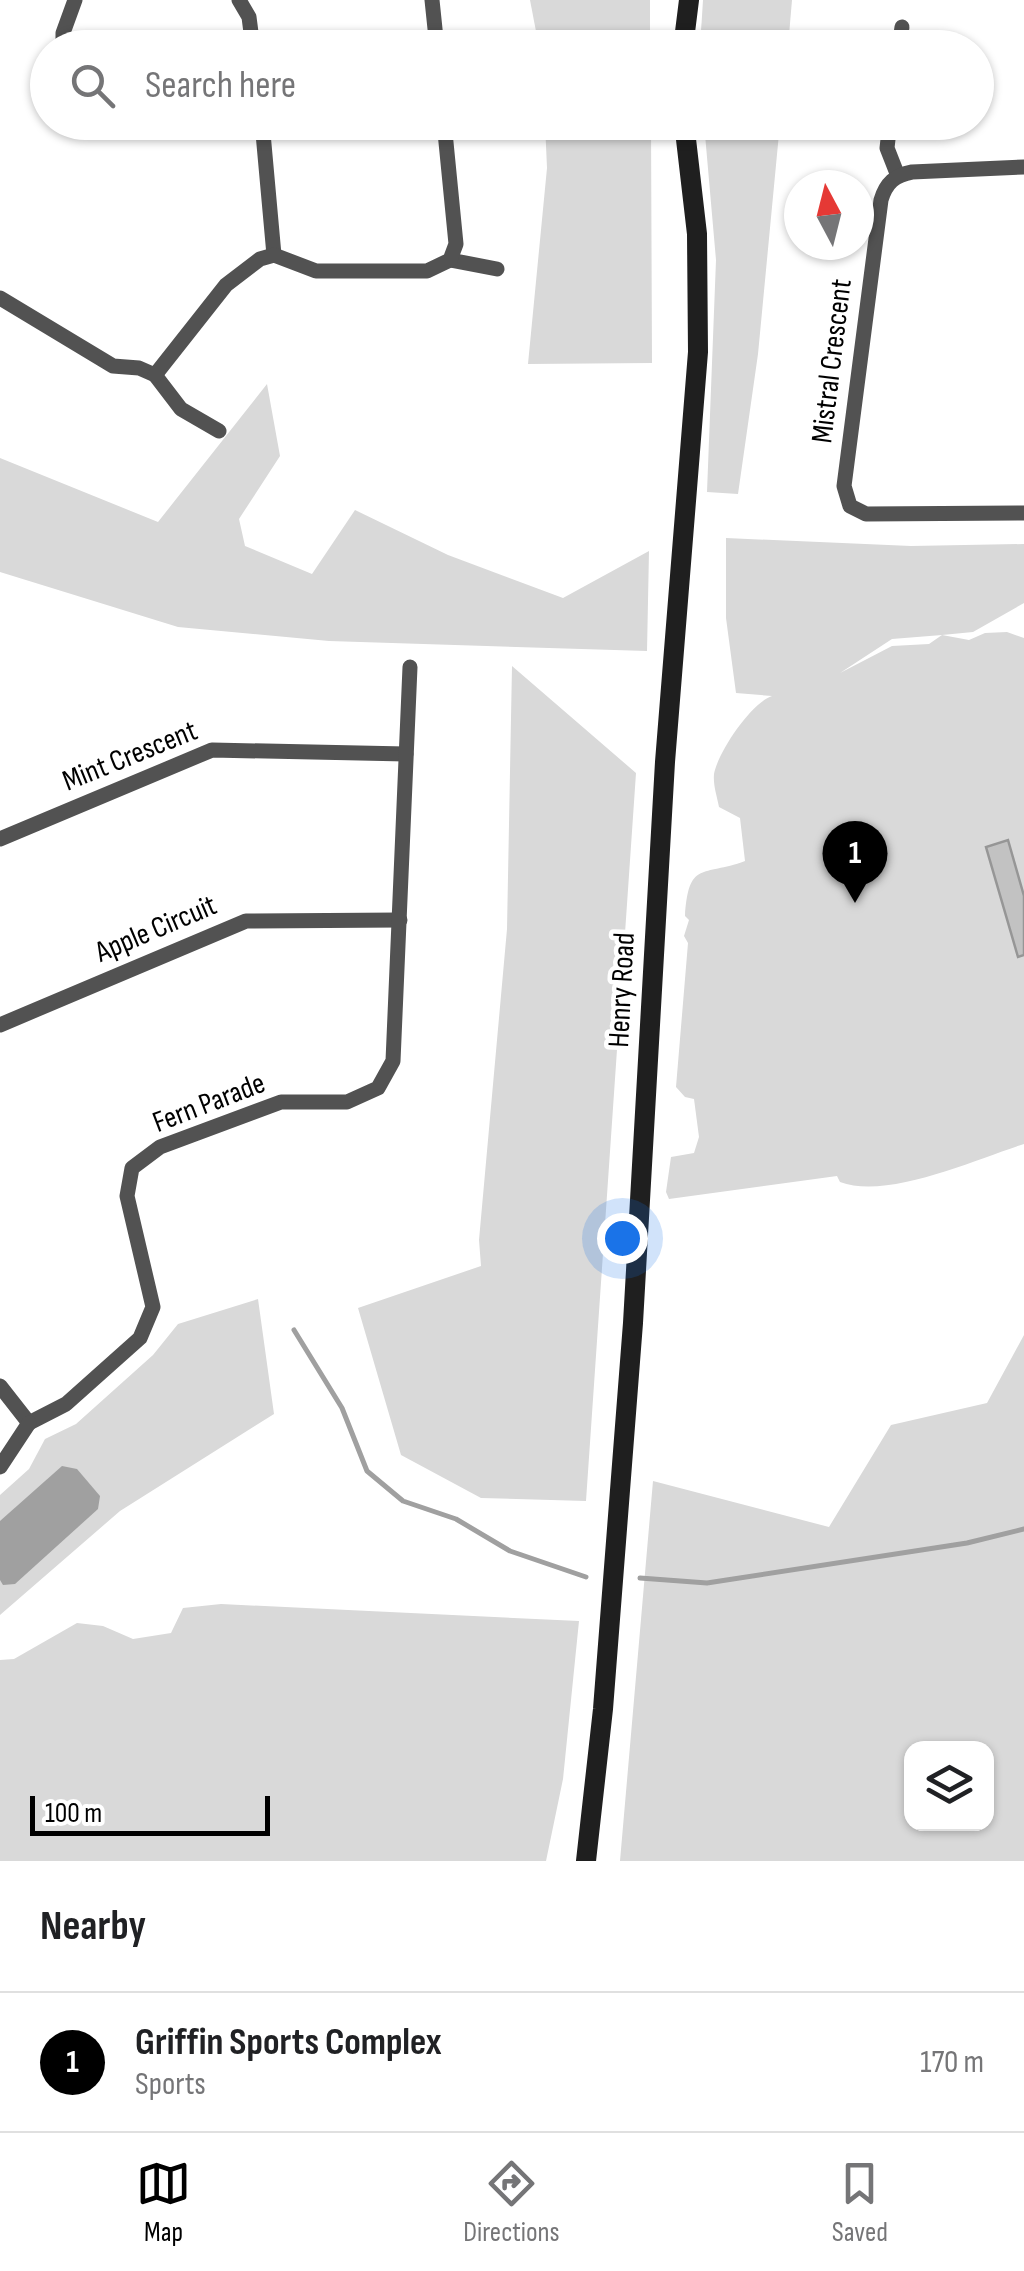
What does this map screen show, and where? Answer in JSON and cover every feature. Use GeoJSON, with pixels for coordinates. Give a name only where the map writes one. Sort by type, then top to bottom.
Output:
{"type":"FeatureCollection","features":[{"type":"Feature","properties":{"kind":"main road"},"geometry":{"type":"LineString","coordinates":[[685,30],[688,0]]}},
{"type":"Feature","properties":{"kind":"main road","name":"Henry Road"},"geometry":{"type":"LineString","coordinates":[[586,1861],[603,1709],[632,1341],[665,762],[698,352],[699,266],[686,140]]}},
{"type":"Feature","properties":{"kind":"street"},"geometry":{"type":"LineString","coordinates":[[64,30],[75,0]]}},
{"type":"Feature","properties":{"kind":"street"},"geometry":{"type":"LineString","coordinates":[[239,0],[249,17],[251,30]]}},
{"type":"Feature","properties":{"kind":"street"},"geometry":{"type":"LineString","coordinates":[[432,0],[435,30]]}},
{"type":"Feature","properties":{"kind":"street"},"geometry":{"type":"LineString","coordinates":[[264,140],[274,256]]}},
{"type":"Feature","properties":{"kind":"street"},"geometry":{"type":"LineString","coordinates":[[446,140],[456,244],[450,260]]}},
{"type":"Feature","properties":{"kind":"street"},"geometry":{"type":"LineString","coordinates":[[888,140],[887,148],[898,176],[922,171],[1024,167]]}},
{"type":"Feature","properties":{"kind":"street","name":"Mistral Crescent"},"geometry":{"type":"LineString","coordinates":[[898,176],[886,186],[881,200],[845,498],[860,514],[1024,513]]}},
{"type":"Feature","properties":{"kind":"street"},"geometry":{"type":"LineString","coordinates":[[155,375],[226,285],[260,259],[274,256],[316,271],[427,271],[450,260],[497,269]]}},
{"type":"Feature","properties":{"kind":"street"},"geometry":{"type":"LineString","coordinates":[[0,298],[113,366],[140,368],[155,375],[181,409],[219,431]]}},
{"type":"Feature","properties":{"kind":"street","name":"Fern Parade"},"geometry":{"type":"LineString","coordinates":[[29,1423],[66,1404],[140,1338],[153,1308],[127,1196],[132,1168],[160,1147],[280,1102],[347,1102],[378,1088],[393,1061],[410,667]]}},
{"type":"Feature","properties":{"kind":"street","name":"Mint Crescent"},"geometry":{"type":"LineString","coordinates":[[0,839],[212,750],[406,754]]}},
{"type":"Feature","properties":{"kind":"street","name":"Apple Circuit"},"geometry":{"type":"LineString","coordinates":[[0,1024],[246,921],[400,920]]}},
{"type":"Feature","properties":{"kind":"street"},"geometry":{"type":"LineString","coordinates":[[0,1386],[29,1423],[0,1467]]}},
{"type":"Feature","properties":{"kind":"shaded area"},"geometry":{"type":"Polygon","coordinates":[[[530,0],[650,0],[650,30],[536,30],[530,0]]]}},
{"type":"Feature","properties":{"kind":"shaded area"},"geometry":{"type":"Polygon","coordinates":[[[703,0],[792,0],[789,30],[701,30],[703,0]]]}},
{"type":"Feature","properties":{"kind":"shaded area"},"geometry":{"type":"Polygon","coordinates":[[[546,140],[651,140],[652,363],[528,364],[547,168],[546,140]]]}},
{"type":"Feature","properties":{"kind":"shaded area"},"geometry":{"type":"Polygon","coordinates":[[[705,140],[778,140],[758,354],[738,494],[707,492],[716,260],[705,140]]]}},
{"type":"Feature","properties":{"kind":"shaded area"},"geometry":{"type":"Polygon","coordinates":[[[267,384],[280,456],[239,519],[245,546],[312,574],[355,510],[448,555],[563,598],[649,551],[647,651],[329,641],[178,627],[0,572],[0,458],[158,522],[267,384]]]}},
{"type":"Feature","properties":{"kind":"shaded area"},"geometry":{"type":"Polygon","coordinates":[[[726,538],[911,546],[1024,544],[1024,603],[973,632],[942,635],[969,640],[985,633],[1007,632],[1024,638],[1024,1144],[932,1175],[882,1186],[840,1182],[837,1176],[669,1199],[666,1192],[671,1157],[694,1153],[699,1137],[694,1099],[685,1097],[676,1087],[688,943],[684,936],[689,920],[685,916],[687,898],[694,878],[700,874],[745,861],[740,818],[719,807],[714,774],[737,729],[772,696],[736,693],[726,618],[726,538]],[[942,635],[892,639],[840,673],[892,646],[929,644],[942,635]]]}},
{"type":"Feature","properties":{"kind":"shaded area"},"geometry":{"type":"Polygon","coordinates":[[[512,666],[636,773],[586,1501],[481,1498],[401,1455],[358,1308],[481,1266],[479,1240],[507,929],[512,666]]]}},
{"type":"Feature","properties":{"kind":"shaded area"},"geometry":{"type":"Polygon","coordinates":[[[258,1299],[274,1414],[120,1511],[0,1615],[0,1495],[29,1469],[45,1439],[76,1424],[153,1355],[178,1324],[258,1299]]]}},
{"type":"Feature","properties":{"kind":"shaded area"},"geometry":{"type":"Polygon","coordinates":[[[1024,1335],[1024,1861],[620,1861],[653,1481],[829,1527],[891,1425],[987,1403],[1024,1335]]]}},
{"type":"Feature","properties":{"kind":"shaded area"},"geometry":{"type":"Polygon","coordinates":[[[62,1466],[77,1469],[100,1496],[98,1509],[15,1584],[3,1585],[0,1521],[62,1466]]]}},
{"type":"Feature","properties":{"kind":"shaded area"},"geometry":{"type":"Polygon","coordinates":[[[221,1604],[579,1621],[563,1779],[546,1861],[0,1861],[0,1660],[14,1659],[77,1623],[103,1626],[133,1639],[171,1633],[183,1608],[221,1604]]]}},
{"type":"Feature","properties":{"kind":"building"},"geometry":{"type":"Polygon","coordinates":[[[1008,840],[1024,896],[1024,955],[1018,957],[986,847],[1008,840]]]}},
{"type":"Feature","properties":{"kind":"waterway"},"geometry":{"type":"LineString","coordinates":[[294,1330],[342,1408],[367,1471],[403,1501],[456,1519],[510,1551],[586,1577]]}},
{"type":"Feature","properties":{"kind":"waterway"},"geometry":{"type":"LineString","coordinates":[[640,1578],[707,1583],[967,1543],[1024,1529]]}},
{"type":"Feature","properties":{"kind":"place","name":"Griffin Sports Complex"},"geometry":{"type":"Point","coordinates":[855,903]}}]}
